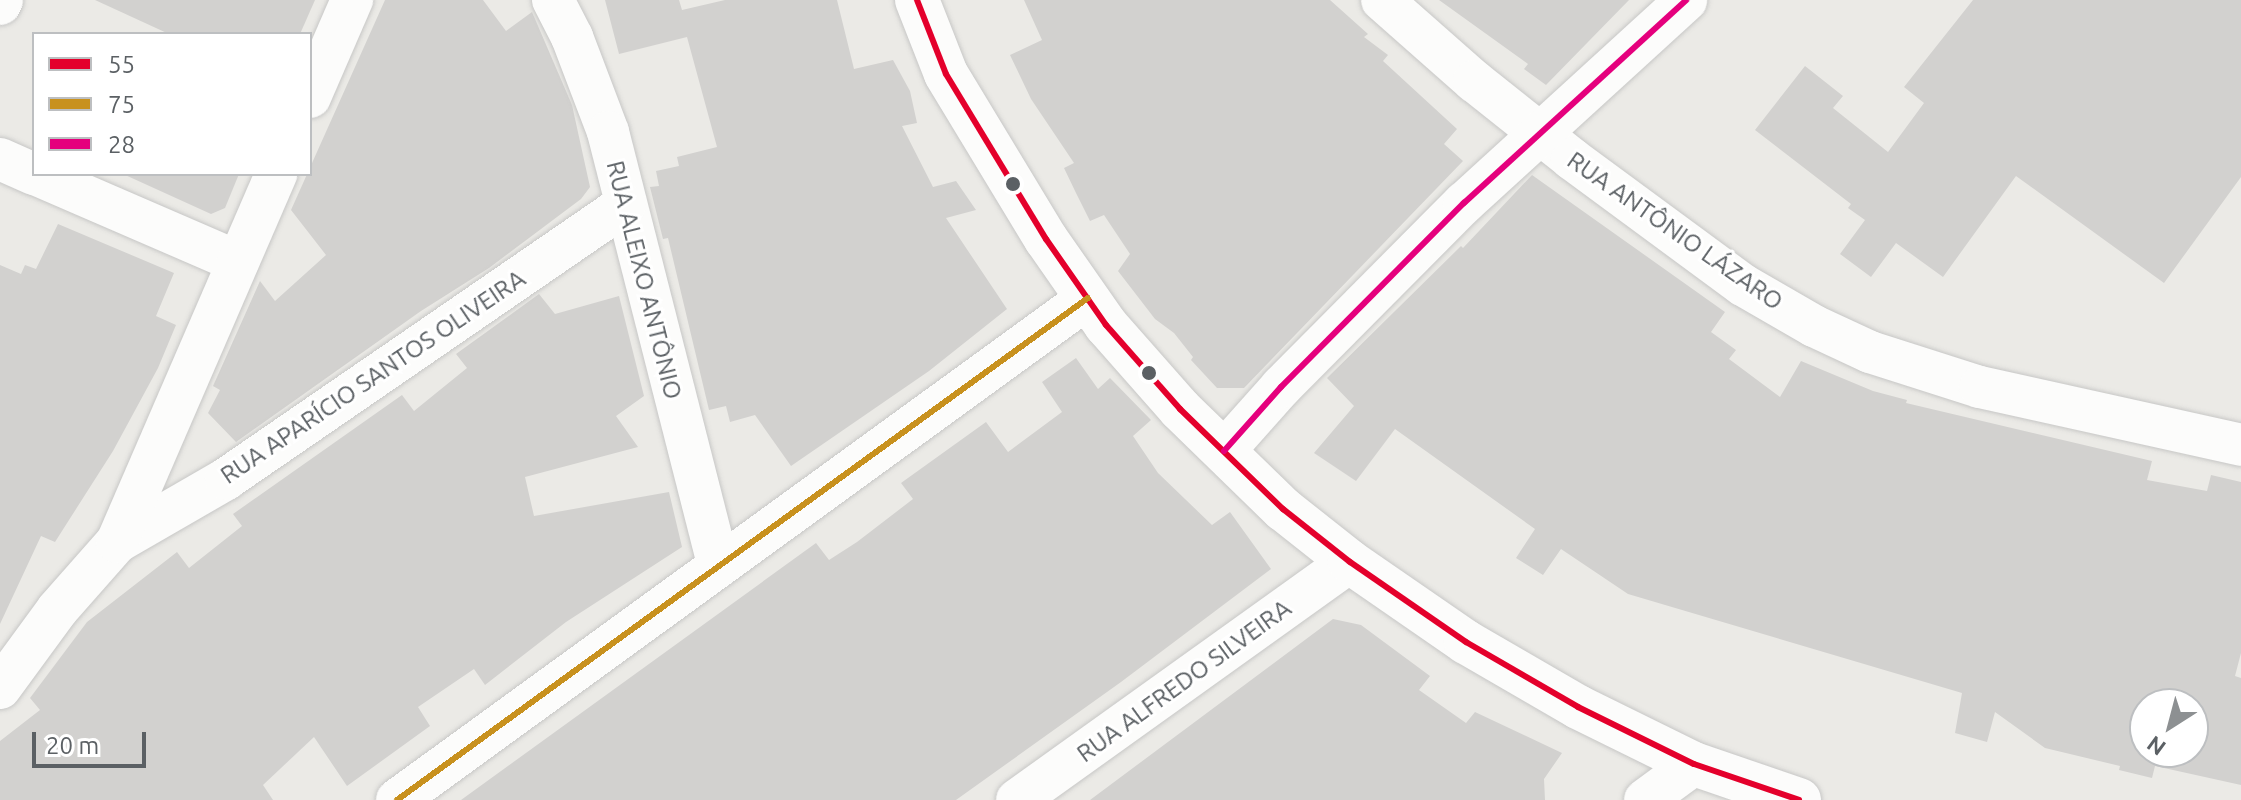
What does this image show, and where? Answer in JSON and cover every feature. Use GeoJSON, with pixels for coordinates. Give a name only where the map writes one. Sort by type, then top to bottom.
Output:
{"type":"FeatureCollection","features":[{"type":"Feature","properties":{"kind":"main road"},"geometry":{"type":"LineString","coordinates":[[917,0],[946,74],[1046,239],[1106,325],[1180,409],[1283,509],[1350,562],[1479,649],[1578,707],[1694,764],[1799,800]]}},
{"type":"Feature","properties":{"kind":"street"},"geometry":{"type":"LineString","coordinates":[[312,92],[352,0]]}},
{"type":"Feature","properties":{"kind":"street","name":"RUA ALEIXO ANTÔNIO"},"geometry":{"type":"LineString","coordinates":[[553,0],[601,112],[719,566]]}},
{"type":"Feature","properties":{"kind":"street","name":"RUA ANTÔNIO LÁZARO"},"geometry":{"type":"LineString","coordinates":[[1382,0],[1539,134],[1743,285],[1842,339],[1980,387],[2241,445]]}},
{"type":"Feature","properties":{"kind":"street"},"geometry":{"type":"LineString","coordinates":[[1224,451],[1324,344],[1464,203],[1686,0]]}},
{"type":"Feature","properties":{"kind":"street"},"geometry":{"type":"LineString","coordinates":[[0,159],[32,173]]}},
{"type":"Feature","properties":{"kind":"street"},"geometry":{"type":"LineString","coordinates":[[39,176],[238,262]]}},
{"type":"Feature","properties":{"kind":"street"},"geometry":{"type":"LineString","coordinates":[[0,688],[57,610],[117,542],[275,176]]}},
{"type":"Feature","properties":{"kind":"street","name":"RUA APARÍCIO SANTOS OLIVEIRA"},"geometry":{"type":"LineString","coordinates":[[117,542],[226,479],[625,205]]}},
{"type":"Feature","properties":{"kind":"street"},"geometry":{"type":"LineString","coordinates":[[397,800],[1088,298]]}},
{"type":"Feature","properties":{"kind":"street","name":"RUA ALFREDO SILVEIRA"},"geometry":{"type":"LineString","coordinates":[[1017,800],[1350,562]]}},
{"type":"Feature","properties":{"kind":"street"},"geometry":{"type":"LineString","coordinates":[[1645,800],[1694,764]]}},
{"type":"Feature","properties":{"kind":"building"},"geometry":{"type":"Polygon","coordinates":[[[95,0],[315,0],[301,32],[165,32],[95,0]]]}},
{"type":"Feature","properties":{"kind":"building"},"geometry":{"type":"Polygon","coordinates":[[[385,0],[483,0],[506,31],[532,12],[572,105],[590,187],[581,199],[489,268],[421,311],[236,442],[208,413],[220,390],[213,386],[260,281],[275,301],[326,255],[291,210],[306,176],[312,176],[312,163],[385,0]]]}},
{"type":"Feature","properties":{"kind":"building"},"geometry":{"type":"Polygon","coordinates":[[[605,0],[679,0],[682,10],[725,0],[837,0],[854,69],[893,60],[910,91],[917,123],[902,126],[933,187],[956,181],[976,210],[946,218],[1007,309],[929,371],[791,466],[755,415],[730,422],[726,406],[709,410],[668,238],[663,239],[650,187],[659,186],[656,171],[679,166],[677,157],[717,147],[687,37],[619,54],[605,0]]]}},
{"type":"Feature","properties":{"kind":"building"},"geometry":{"type":"Polygon","coordinates":[[[1024,0],[1330,0],[1368,34],[1364,37],[1388,55],[1383,61],[1457,129],[1444,144],[1463,161],[1244,388],[1217,388],[1191,360],[1193,357],[1174,333],[1155,319],[1118,271],[1130,254],[1104,215],[1090,221],[1076,193],[1064,168],[1074,163],[1031,99],[1010,55],[1042,40],[1024,0]]]}},
{"type":"Feature","properties":{"kind":"building"},"geometry":{"type":"Polygon","coordinates":[[[1439,0],[1629,0],[1546,85],[1524,69],[1528,64],[1439,0]]]}},
{"type":"Feature","properties":{"kind":"building"},"geometry":{"type":"Polygon","coordinates":[[[1973,0],[2241,0],[2241,177],[2164,283],[2016,176],[1943,277],[1896,243],[1871,277],[1840,254],[1865,220],[1848,208],[1851,204],[1755,130],[1805,66],[1843,96],[1833,108],[1888,152],[1924,103],[1904,87],[1973,0]]]}},
{"type":"Feature","properties":{"kind":"building"},"geometry":{"type":"Polygon","coordinates":[[[1532,175],[1725,312],[1711,332],[1736,350],[1729,359],[1780,397],[1801,361],[1873,391],[1907,400],[1906,403],[2152,461],[2147,480],[2207,491],[2211,475],[2241,482],[2241,653],[2235,676],[2241,678],[2241,785],[2164,768],[2209,768],[2209,688],[2129,688],[2129,768],[2154,768],[2152,778],[2119,770],[2120,766],[2045,748],[1995,712],[1987,742],[1955,733],[1962,693],[1628,594],[1561,549],[1543,575],[1516,558],[1535,529],[1395,429],[1356,481],[1314,453],[1354,406],[1327,378],[1461,246],[1463,248],[1532,175]]]}},
{"type":"Feature","properties":{"kind":"building"},"geometry":{"type":"Polygon","coordinates":[[[127,176],[238,176],[225,208],[211,214],[127,176]]]}},
{"type":"Feature","properties":{"kind":"building"},"geometry":{"type":"Polygon","coordinates":[[[58,224],[174,273],[156,316],[176,325],[158,368],[113,451],[55,542],[41,536],[0,624],[0,265],[21,274],[25,265],[36,269],[58,224]]]}},
{"type":"Feature","properties":{"kind":"building"},"geometry":{"type":"Polygon","coordinates":[[[539,294],[555,314],[619,296],[644,396],[616,416],[638,447],[525,477],[534,516],[669,492],[682,547],[566,622],[485,685],[474,669],[418,707],[430,726],[347,786],[314,737],[263,785],[273,800],[0,800],[0,741],[40,710],[30,698],[87,622],[177,552],[189,568],[242,526],[233,514],[402,395],[414,411],[467,368],[456,354],[539,294]]]}},
{"type":"Feature","properties":{"kind":"building"},"geometry":{"type":"Polygon","coordinates":[[[1076,358],[1098,389],[1110,378],[1151,420],[1133,436],[1158,473],[1212,525],[1230,512],[1271,569],[1121,682],[956,800],[461,800],[816,543],[829,560],[857,542],[913,499],[901,483],[986,422],[1008,452],[1062,412],[1042,382],[1076,358]]]}},
{"type":"Feature","properties":{"kind":"building"},"geometry":{"type":"Polygon","coordinates":[[[1333,619],[1361,625],[1430,676],[1419,690],[1466,723],[1475,712],[1562,753],[1544,779],[1545,800],[1090,800],[1333,619]]]}},
{"type":"Feature","properties":{"kind":"transit line","name":"55"},"geometry":{"type":"LineString","coordinates":[[917,0],[946,74],[1046,239],[1106,325],[1180,409],[1283,509],[1350,562],[1466,642],[1578,707],[1694,764],[1799,800]]}},
{"type":"Feature","properties":{"kind":"transit line","name":"28"},"geometry":{"type":"LineString","coordinates":[[1224,451],[1281,387],[1464,203],[1686,0]]}},
{"type":"Feature","properties":{"kind":"transit line","name":"75"},"geometry":{"type":"LineString","coordinates":[[397,800],[1088,298]]}}]}
